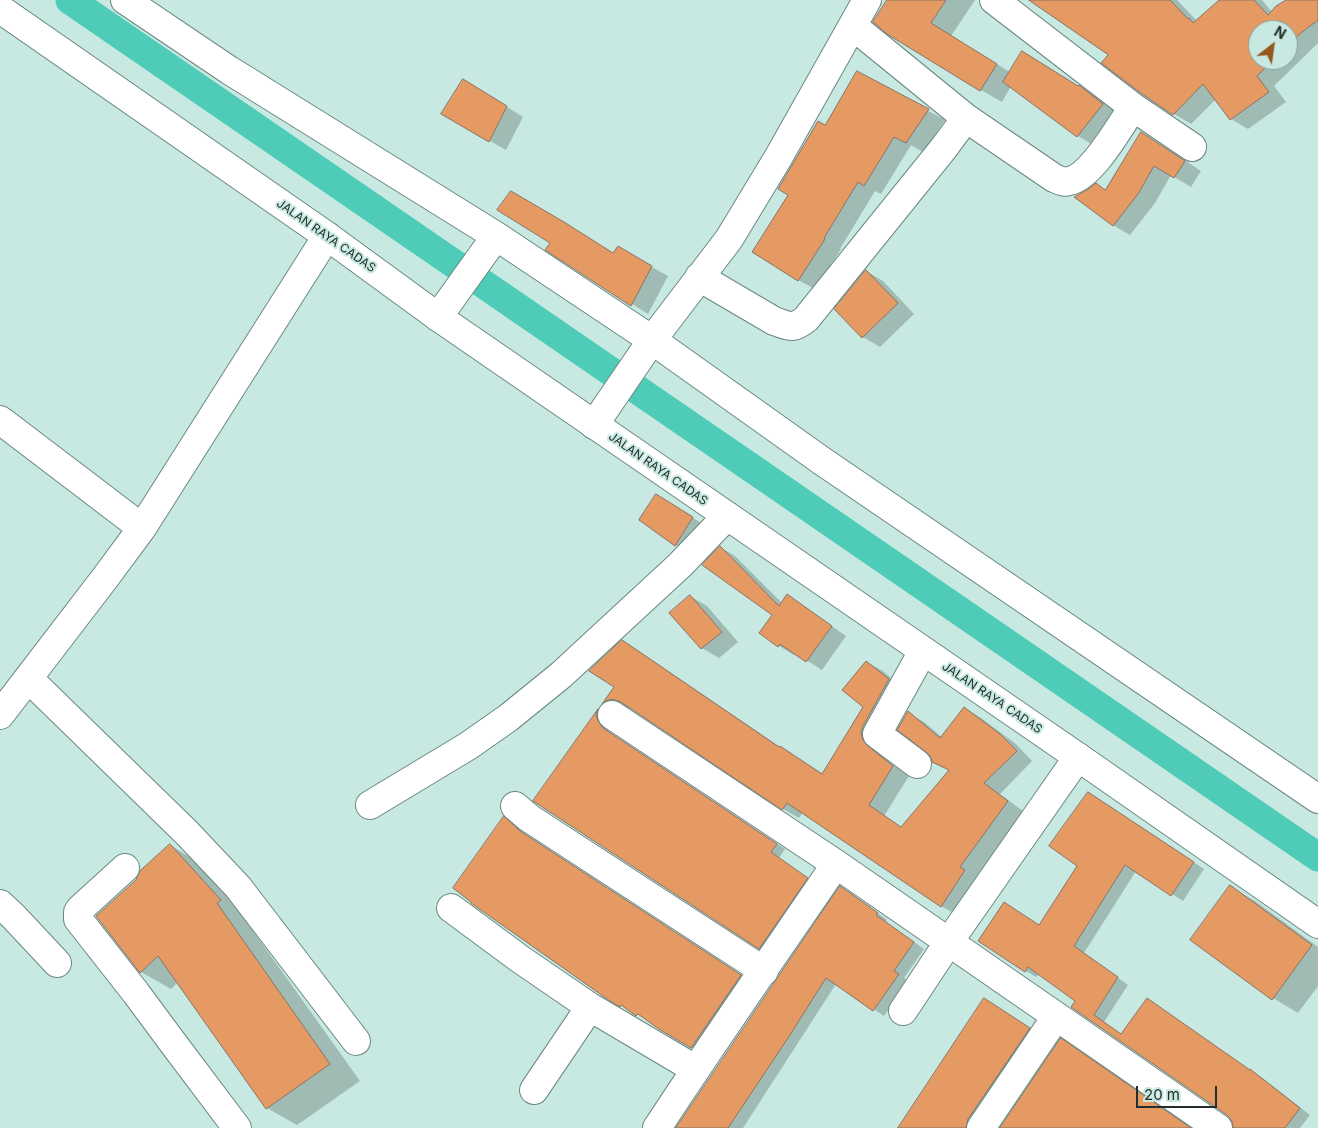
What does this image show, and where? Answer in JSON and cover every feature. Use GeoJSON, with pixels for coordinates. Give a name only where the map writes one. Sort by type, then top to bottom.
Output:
{"type":"FeatureCollection","features":[{"type":"Feature","properties":{"kind":"street"},"geometry":{"type":"LineString","coordinates":[[125,0],[230,70],[494,238],[650,342],[1318,800]]}},
{"type":"Feature","properties":{"kind":"street"},"geometry":{"type":"LineString","coordinates":[[597,421],[650,342],[729,239],[778,158],[867,0]]}},
{"type":"Feature","properties":{"kind":"street"},"geometry":{"type":"LineString","coordinates":[[994,0],[1133,108],[1192,147]]}},
{"type":"Feature","properties":{"kind":"street","name":"JALAN RAYA CADAS"},"geometry":{"type":"LineString","coordinates":[[0,9],[327,236],[441,312],[597,421],[727,516],[1318,924]]}},
{"type":"Feature","properties":{"kind":"street"},"geometry":{"type":"LineString","coordinates":[[853,26],[966,118],[1054,178],[1067,182],[1078,178],[1093,165],[1133,108]]}},
{"type":"Feature","properties":{"kind":"street"},"geometry":{"type":"LineString","coordinates":[[699,277],[774,321],[788,326],[799,324],[806,319],[966,118]]}},
{"type":"Feature","properties":{"kind":"street"},"geometry":{"type":"LineString","coordinates":[[0,715],[142,528],[327,236]]}},
{"type":"Feature","properties":{"kind":"street"},"geometry":{"type":"LineString","coordinates":[[441,312],[494,238]]}},
{"type":"Feature","properties":{"kind":"street"},"geometry":{"type":"LineString","coordinates":[[2,427],[142,528]]}},
{"type":"Feature","properties":{"kind":"street"},"geometry":{"type":"LineString","coordinates":[[370,805],[468,746],[508,718],[561,674],[680,565],[727,516]]}},
{"type":"Feature","properties":{"kind":"street"},"geometry":{"type":"LineString","coordinates":[[917,764],[877,733],[923,651]]}},
{"type":"Feature","properties":{"kind":"street"},"geometry":{"type":"LineString","coordinates":[[29,679],[187,833],[238,887],[356,1041]]}},
{"type":"Feature","properties":{"kind":"street"},"geometry":{"type":"LineString","coordinates":[[612,714],[836,864],[1218,1128]]}},
{"type":"Feature","properties":{"kind":"street"},"geometry":{"type":"LineString","coordinates":[[903,1011],[948,943],[1078,757]]}},
{"type":"Feature","properties":{"kind":"street"},"geometry":{"type":"LineString","coordinates":[[515,806],[529,818],[764,971]]}},
{"type":"Feature","properties":{"kind":"street"},"geometry":{"type":"LineString","coordinates":[[657,1128],[836,864]]}},
{"type":"Feature","properties":{"kind":"street"},"geometry":{"type":"LineString","coordinates":[[126,868],[80,909],[78,920],[136,993],[237,1128]]}},
{"type":"Feature","properties":{"kind":"street"},"geometry":{"type":"LineString","coordinates":[[451,908],[520,959],[590,1007],[695,1070]]}},
{"type":"Feature","properties":{"kind":"street"},"geometry":{"type":"LineString","coordinates":[[4,916],[57,963]]}},
{"type":"Feature","properties":{"kind":"street"},"geometry":{"type":"LineString","coordinates":[[534,1090],[590,1007]]}},
{"type":"Feature","properties":{"kind":"street"},"geometry":{"type":"LineString","coordinates":[[982,1128],[1056,1017]]}},
{"type":"Feature","properties":{"kind":"building"},"geometry":{"type":"Polygon","coordinates":[[[887,0],[946,0],[931,23],[997,64],[980,91],[887,34],[873,22],[887,0]]]}},
{"type":"Feature","properties":{"kind":"building"},"geometry":{"type":"Polygon","coordinates":[[[1029,0],[1170,0],[1193,23],[1219,0],[1254,0],[1268,15],[1276,6],[1286,0],[1318,0],[1318,20],[1298,36],[1298,20],[1248,20],[1248,70],[1263,70],[1257,76],[1269,92],[1230,120],[1203,84],[1173,115],[1101,63],[1108,55],[1029,0]]]}},
{"type":"Feature","properties":{"kind":"building"},"geometry":{"type":"Polygon","coordinates":[[[1022,51],[1079,85],[1103,104],[1077,137],[1003,82],[1022,51]]]}},
{"type":"Feature","properties":{"kind":"building"},"geometry":{"type":"Polygon","coordinates":[[[857,71],[929,109],[906,143],[894,137],[864,186],[858,182],[798,281],[752,252],[788,195],[778,189],[818,121],[825,125],[857,71]]]}},
{"type":"Feature","properties":{"kind":"building"},"geometry":{"type":"Polygon","coordinates":[[[463,79],[507,106],[489,142],[441,114],[463,79]]]}},
{"type":"Feature","properties":{"kind":"building"},"geometry":{"type":"Polygon","coordinates":[[[1141,132],[1185,161],[1174,178],[1154,166],[1138,194],[1113,226],[1074,197],[1096,183],[1105,190],[1141,132]]]}},
{"type":"Feature","properties":{"kind":"building"},"geometry":{"type":"Polygon","coordinates":[[[511,191],[613,253],[618,246],[652,266],[631,306],[545,250],[550,243],[497,210],[511,191]]]}},
{"type":"Feature","properties":{"kind":"building"},"geometry":{"type":"Polygon","coordinates":[[[866,270],[898,303],[862,338],[834,309],[866,270]]]}},
{"type":"Feature","properties":{"kind":"building"},"geometry":{"type":"Polygon","coordinates":[[[656,494],[693,517],[675,546],[639,520],[656,494]]]}},
{"type":"Feature","properties":{"kind":"building"},"geometry":{"type":"Polygon","coordinates":[[[720,546],[779,606],[787,594],[832,626],[806,662],[780,644],[778,647],[759,633],[772,615],[702,565],[720,546]]]}},
{"type":"Feature","properties":{"kind":"building"},"geometry":{"type":"Polygon","coordinates":[[[690,595],[722,632],[701,649],[669,613],[690,595]]]}},
{"type":"Feature","properties":{"kind":"building"},"geometry":{"type":"Polygon","coordinates":[[[622,640],[779,747],[822,774],[863,707],[842,690],[866,661],[889,679],[861,733],[863,740],[868,746],[893,766],[869,805],[901,827],[949,770],[932,762],[931,757],[926,752],[897,730],[908,711],[940,738],[964,707],[1000,734],[1017,751],[984,783],[1008,801],[960,867],[965,870],[941,907],[787,803],[782,810],[621,702],[612,699],[602,704],[614,687],[589,671],[622,640]]]}},
{"type":"Feature","properties":{"kind":"building"},"geometry":{"type":"Polygon","coordinates":[[[598,709],[596,714],[603,728],[777,844],[771,852],[808,878],[759,949],[533,801],[598,709]]]}},
{"type":"Feature","properties":{"kind":"building"},"geometry":{"type":"Polygon","coordinates":[[[1088,792],[1194,862],[1171,896],[1125,865],[1074,946],[1118,977],[1094,1015],[1121,1034],[1147,998],[1250,1069],[1300,1108],[1285,1128],[1233,1128],[1232,1121],[1227,1115],[1071,1007],[1075,1001],[1028,967],[1025,972],[978,941],[1004,902],[1039,925],[1077,866],[1049,846],[1088,792]]]}},
{"type":"Feature","properties":{"kind":"building"},"geometry":{"type":"Polygon","coordinates":[[[504,816],[520,831],[741,975],[691,1048],[638,1014],[636,1016],[621,1005],[620,1007],[610,1001],[471,903],[453,888],[504,816]]]}},
{"type":"Feature","properties":{"kind":"building"},"geometry":{"type":"Polygon","coordinates":[[[170,844],[221,900],[217,903],[330,1064],[266,1109],[158,956],[140,973],[96,916],[136,880],[140,871],[170,844]]]}},
{"type":"Feature","properties":{"kind":"building"},"geometry":{"type":"Polygon","coordinates":[[[1230,885],[1312,945],[1272,1000],[1190,940],[1230,885]]]}},
{"type":"Feature","properties":{"kind":"building"},"geometry":{"type":"Polygon","coordinates":[[[840,886],[914,942],[894,971],[899,974],[873,1011],[826,978],[728,1128],[676,1128],[840,886]]]}},
{"type":"Feature","properties":{"kind":"building"},"geometry":{"type":"Polygon","coordinates":[[[984,998],[1030,1028],[968,1119],[966,1128],[898,1128],[984,998]]]}},
{"type":"Feature","properties":{"kind":"building"},"geometry":{"type":"Polygon","coordinates":[[[1061,1038],[1191,1128],[1000,1128],[1061,1038]]]}},
{"type":"Feature","properties":{"kind":"waterway"},"geometry":{"type":"LineString","coordinates":[[70,0],[1318,857]]}}]}
